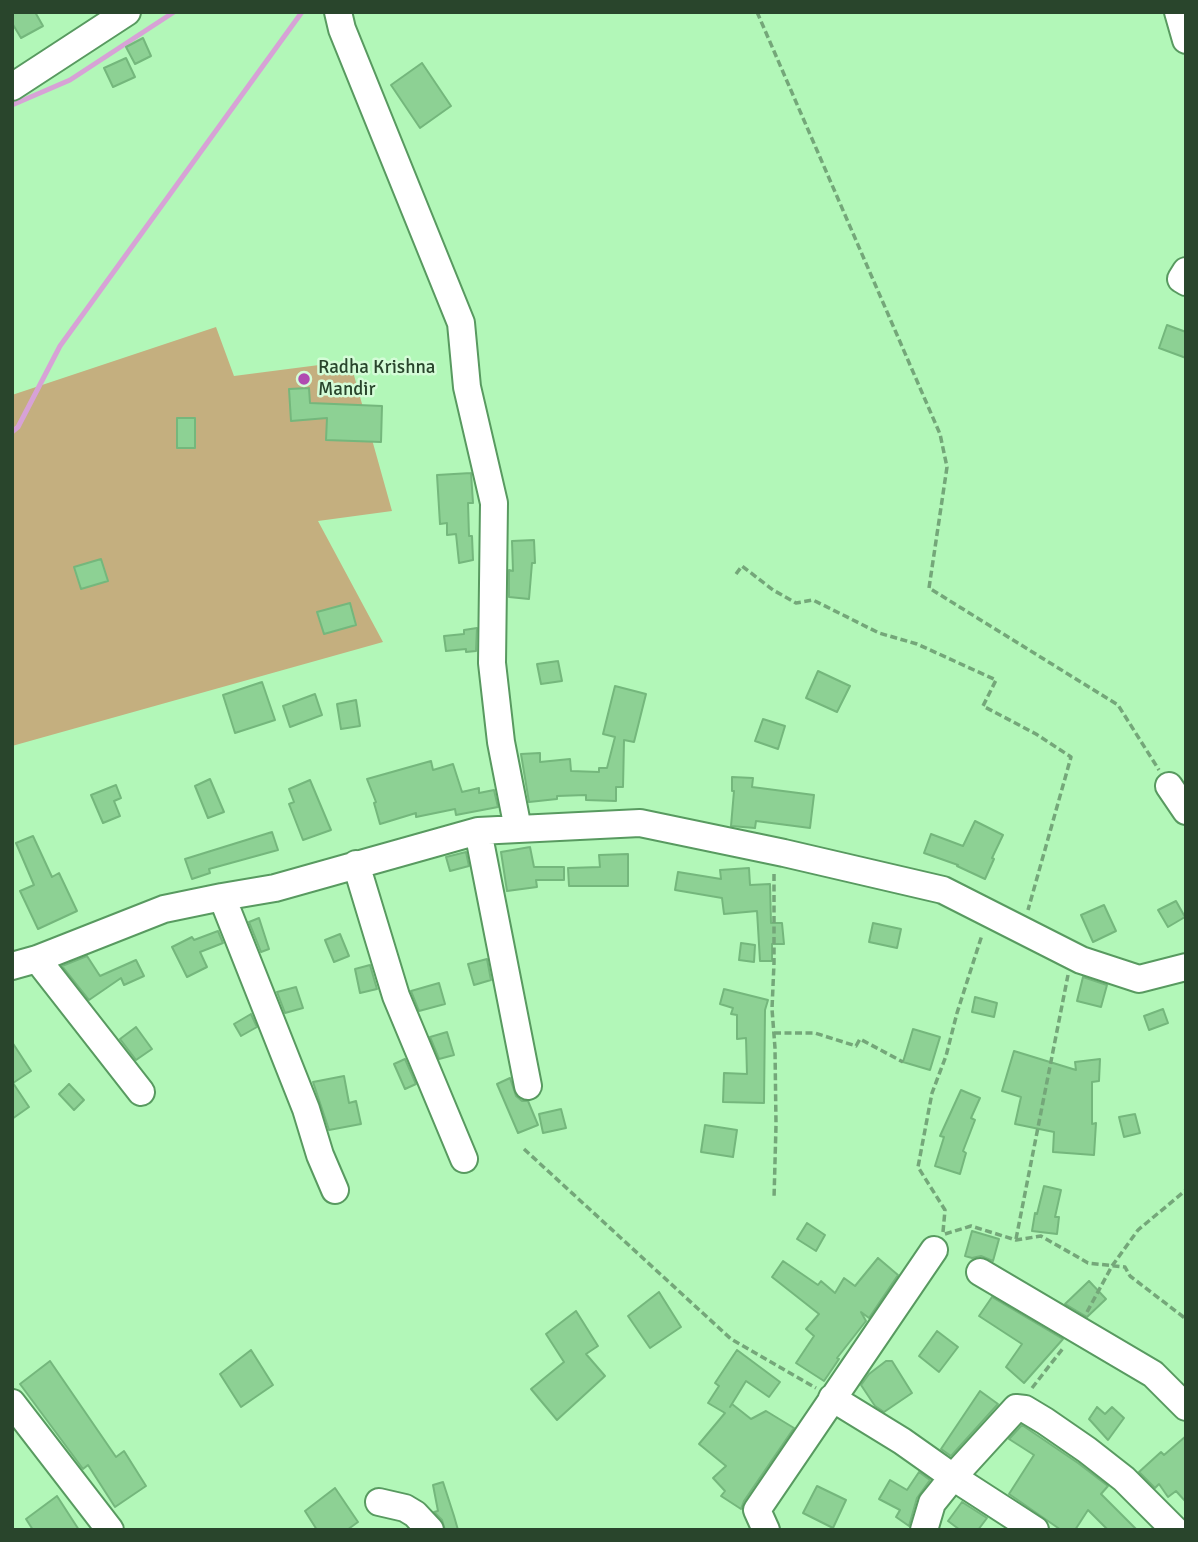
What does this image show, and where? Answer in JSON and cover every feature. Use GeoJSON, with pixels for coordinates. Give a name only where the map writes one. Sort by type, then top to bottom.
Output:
{"type":"FeatureCollection","features":[{"type":"Feature","properties":{"kind":"street"},"geometry":{"type":"LineString","coordinates":[[12,87],[127,12]]}},
{"type":"Feature","properties":{"kind":"street"},"geometry":{"type":"LineString","coordinates":[[338,12],[342,29],[461,323],[467,387],[494,503],[492,663],[501,742],[518,829]]}},
{"type":"Feature","properties":{"kind":"street"},"geometry":{"type":"LineString","coordinates":[[1178,12],[1186,40]]}},
{"type":"Feature","properties":{"kind":"street"},"geometry":{"type":"LineString","coordinates":[[1186,271],[1181,279],[1186,282]]}},
{"type":"Feature","properties":{"kind":"street"},"geometry":{"type":"LineString","coordinates":[[1169,786],[1186,811]]}},
{"type":"Feature","properties":{"kind":"street"},"geometry":{"type":"LineString","coordinates":[[141,1092],[25,962],[164,909],[275,888],[478,831],[640,823],[774,850],[943,890],[1073,956],[1139,979],[1186,967]]}},
{"type":"Feature","properties":{"kind":"street"},"geometry":{"type":"LineString","coordinates":[[478,831],[528,1086]]}},
{"type":"Feature","properties":{"kind":"street"},"geometry":{"type":"LineString","coordinates":[[356,864],[396,996],[464,1159]]}},
{"type":"Feature","properties":{"kind":"street"},"geometry":{"type":"LineString","coordinates":[[222,897],[335,1190]]}},
{"type":"Feature","properties":{"kind":"street"},"geometry":{"type":"LineString","coordinates":[[766,1530],[757,1510],[939,1242]]}},
{"type":"Feature","properties":{"kind":"street"},"geometry":{"type":"LineString","coordinates":[[980,1272],[1153,1374],[1186,1407]]}},
{"type":"Feature","properties":{"kind":"street"},"geometry":{"type":"LineString","coordinates":[[832,1398],[902,1441],[1035,1530]]}},
{"type":"Feature","properties":{"kind":"street"},"geometry":{"type":"LineString","coordinates":[[12,1403],[110,1530]]}},
{"type":"Feature","properties":{"kind":"street"},"geometry":{"type":"LineString","coordinates":[[924,1530],[932,1503],[1016,1408],[1025,1409],[1087,1450],[1124,1479],[1175,1530]]}},
{"type":"Feature","properties":{"kind":"street"},"geometry":{"type":"LineString","coordinates":[[379,1502],[405,1508],[415,1514],[429,1530]]}},
{"type":"Feature","properties":{"kind":"path"},"geometry":{"type":"LineString","coordinates":[[757,12],[940,434],[947,467],[929,588],[1118,705],[1169,786]]}},
{"type":"Feature","properties":{"kind":"path"},"geometry":{"type":"LineString","coordinates":[[736,574],[742,566],[772,590],[796,603],[813,600],[879,633],[917,644],[996,680],[983,706],[1037,734],[1071,757],[1033,896],[1020,930]]}},
{"type":"Feature","properties":{"kind":"path"},"geometry":{"type":"LineString","coordinates":[[774,850],[774,1199]]}},
{"type":"Feature","properties":{"kind":"path"},"geometry":{"type":"LineString","coordinates":[[939,1242],[945,1210],[918,1167],[932,1093],[982,937],[985,912]]}},
{"type":"Feature","properties":{"kind":"path"},"geometry":{"type":"LineString","coordinates":[[1016,1240],[1073,956]]}},
{"type":"Feature","properties":{"kind":"path"},"geometry":{"type":"LineString","coordinates":[[774,1033],[815,1032],[856,1046],[860,1039],[903,1062]]}},
{"type":"Feature","properties":{"kind":"path"},"geometry":{"type":"LineString","coordinates":[[524,1149],[731,1339],[832,1398]]}},
{"type":"Feature","properties":{"kind":"path"},"geometry":{"type":"LineString","coordinates":[[1016,1408],[1077,1330],[1112,1266],[1138,1230],[1186,1190]]}},
{"type":"Feature","properties":{"kind":"path"},"geometry":{"type":"LineString","coordinates":[[939,1242],[971,1226],[1016,1240],[1041,1236],[1088,1264],[1125,1267],[1130,1276],[1186,1319]]}},
{"type":"Feature","properties":{"kind":"shaded area"},"geometry":{"type":"Polygon","coordinates":[[[216,327],[234,376],[350,361],[392,511],[318,521],[383,642],[12,746],[12,395],[216,327]]]}},
{"type":"Feature","properties":{"kind":"building"},"geometry":{"type":"Polygon","coordinates":[[[12,12],[35,12],[43,26],[21,38],[12,23],[12,12]]]}},
{"type":"Feature","properties":{"kind":"building"},"geometry":{"type":"Polygon","coordinates":[[[143,38],[151,56],[135,64],[126,47],[143,38]]]}},
{"type":"Feature","properties":{"kind":"building"},"geometry":{"type":"Polygon","coordinates":[[[126,58],[135,77],[113,87],[104,68],[126,58]]]}},
{"type":"Feature","properties":{"kind":"building"},"geometry":{"type":"Polygon","coordinates":[[[422,63],[451,106],[420,128],[391,85],[422,63]]]}},
{"type":"Feature","properties":{"kind":"building"},"geometry":{"type":"Polygon","coordinates":[[[1167,325],[1186,332],[1186,358],[1159,348],[1167,325]]]}},
{"type":"Feature","properties":{"kind":"building"},"geometry":{"type":"Polygon","coordinates":[[[309,388],[310,403],[382,406],[381,442],[326,440],[327,418],[291,421],[289,389],[309,388]]]}},
{"type":"Feature","properties":{"kind":"building"},"geometry":{"type":"Polygon","coordinates":[[[177,418],[195,418],[195,448],[177,448],[177,418]]]}},
{"type":"Feature","properties":{"kind":"building"},"geometry":{"type":"Polygon","coordinates":[[[471,473],[473,503],[468,503],[473,560],[459,563],[456,534],[447,535],[447,523],[440,524],[437,475],[471,473]]]}},
{"type":"Feature","properties":{"kind":"building"},"geometry":{"type":"Polygon","coordinates":[[[534,540],[535,563],[532,563],[529,599],[509,597],[509,570],[513,571],[512,541],[534,540]]]}},
{"type":"Feature","properties":{"kind":"building"},"geometry":{"type":"Polygon","coordinates":[[[101,559],[108,581],[81,589],[74,567],[101,559]]]}},
{"type":"Feature","properties":{"kind":"building"},"geometry":{"type":"Polygon","coordinates":[[[350,603],[356,625],[324,634],[317,612],[350,603]]]}},
{"type":"Feature","properties":{"kind":"building"},"geometry":{"type":"Polygon","coordinates":[[[477,628],[476,651],[446,651],[444,636],[464,634],[464,630],[477,628]]]}},
{"type":"Feature","properties":{"kind":"building"},"geometry":{"type":"Polygon","coordinates":[[[558,661],[562,681],[541,684],[537,664],[558,661]]]}},
{"type":"Feature","properties":{"kind":"building"},"geometry":{"type":"Polygon","coordinates":[[[818,671],[850,686],[837,712],[806,698],[818,671]]]}},
{"type":"Feature","properties":{"kind":"building"},"geometry":{"type":"Polygon","coordinates":[[[262,682],[275,720],[235,733],[223,695],[262,682]]]}},
{"type":"Feature","properties":{"kind":"building"},"geometry":{"type":"Polygon","coordinates":[[[615,686],[646,694],[634,742],[624,740],[623,787],[616,787],[616,801],[586,800],[586,795],[557,796],[557,799],[529,802],[521,754],[540,753],[540,762],[570,759],[571,771],[599,772],[599,768],[607,768],[615,737],[603,734],[615,686]]]}},
{"type":"Feature","properties":{"kind":"building"},"geometry":{"type":"Polygon","coordinates":[[[315,694],[322,715],[290,727],[283,706],[315,694]]]}},
{"type":"Feature","properties":{"kind":"building"},"geometry":{"type":"Polygon","coordinates":[[[356,700],[360,726],[341,729],[337,704],[356,700]]]}},
{"type":"Feature","properties":{"kind":"building"},"geometry":{"type":"Polygon","coordinates":[[[763,719],[785,726],[778,749],[755,741],[763,719]]]}},
{"type":"Feature","properties":{"kind":"building"},"geometry":{"type":"Polygon","coordinates":[[[431,761],[433,770],[453,764],[462,792],[479,788],[479,793],[494,790],[498,807],[456,815],[455,809],[416,817],[416,813],[380,824],[374,803],[376,802],[367,779],[431,761]]]}},
{"type":"Feature","properties":{"kind":"building"},"geometry":{"type":"Polygon","coordinates":[[[732,777],[753,778],[752,787],[814,795],[810,828],[756,821],[755,828],[731,826],[734,791],[732,777]]]}},
{"type":"Feature","properties":{"kind":"building"},"geometry":{"type":"Polygon","coordinates":[[[210,779],[224,812],[208,818],[195,786],[210,779]]]}},
{"type":"Feature","properties":{"kind":"building"},"geometry":{"type":"Polygon","coordinates":[[[310,780],[331,830],[303,840],[289,804],[294,802],[289,789],[310,780]]]}},
{"type":"Feature","properties":{"kind":"building"},"geometry":{"type":"Polygon","coordinates":[[[116,785],[121,798],[114,801],[120,816],[103,823],[91,795],[116,785]]]}},
{"type":"Feature","properties":{"kind":"building"},"geometry":{"type":"Polygon","coordinates":[[[975,821],[1003,835],[985,879],[958,865],[924,853],[931,834],[963,846],[975,821]]]}},
{"type":"Feature","properties":{"kind":"building"},"geometry":{"type":"Polygon","coordinates":[[[272,832],[278,850],[209,869],[210,873],[192,879],[185,859],[272,832]]]}},
{"type":"Feature","properties":{"kind":"building"},"geometry":{"type":"Polygon","coordinates":[[[33,836],[52,877],[59,873],[77,911],[38,929],[20,891],[34,885],[16,843],[33,836]]]}},
{"type":"Feature","properties":{"kind":"building"},"geometry":{"type":"Polygon","coordinates":[[[530,847],[534,867],[564,867],[564,880],[536,880],[537,887],[507,891],[501,852],[530,847]]]}},
{"type":"Feature","properties":{"kind":"building"},"geometry":{"type":"Polygon","coordinates":[[[466,852],[469,866],[450,871],[446,857],[466,852]]]}},
{"type":"Feature","properties":{"kind":"building"},"geometry":{"type":"Polygon","coordinates":[[[628,854],[628,886],[569,886],[568,868],[600,867],[599,855],[628,854]]]}},
{"type":"Feature","properties":{"kind":"building"},"geometry":{"type":"Polygon","coordinates":[[[749,868],[750,885],[770,884],[771,923],[782,923],[784,944],[772,944],[772,961],[760,961],[757,911],[724,914],[722,898],[675,890],[678,872],[721,879],[720,870],[749,868]]]}},
{"type":"Feature","properties":{"kind":"building"},"geometry":{"type":"Polygon","coordinates":[[[1176,901],[1185,917],[1168,927],[1158,910],[1176,901]]]}},
{"type":"Feature","properties":{"kind":"building"},"geometry":{"type":"Polygon","coordinates":[[[1104,905],[1116,931],[1093,942],[1081,915],[1104,905]]]}},
{"type":"Feature","properties":{"kind":"building"},"geometry":{"type":"Polygon","coordinates":[[[259,918],[269,949],[261,952],[249,922],[259,918]]]}},
{"type":"Feature","properties":{"kind":"building"},"geometry":{"type":"Polygon","coordinates":[[[873,923],[901,929],[897,948],[869,942],[873,923]]]}},
{"type":"Feature","properties":{"kind":"building"},"geometry":{"type":"Polygon","coordinates":[[[218,931],[223,943],[200,952],[207,967],[187,977],[172,947],[192,937],[194,940],[218,931]]]}},
{"type":"Feature","properties":{"kind":"building"},"geometry":{"type":"Polygon","coordinates":[[[340,934],[349,956],[334,962],[325,940],[340,934]]]}},
{"type":"Feature","properties":{"kind":"building"},"geometry":{"type":"Polygon","coordinates":[[[741,943],[755,945],[754,962],[739,960],[741,943]]]}},
{"type":"Feature","properties":{"kind":"building"},"geometry":{"type":"Polygon","coordinates":[[[87,956],[100,976],[136,960],[144,976],[124,985],[121,978],[89,1000],[62,966],[87,956]]]}},
{"type":"Feature","properties":{"kind":"building"},"geometry":{"type":"Polygon","coordinates":[[[487,959],[491,980],[474,985],[468,964],[487,959]]]}},
{"type":"Feature","properties":{"kind":"building"},"geometry":{"type":"Polygon","coordinates":[[[370,965],[377,989],[360,993],[355,969],[370,965]]]}},
{"type":"Feature","properties":{"kind":"building"},"geometry":{"type":"Polygon","coordinates":[[[1083,977],[1107,985],[1101,1007],[1077,1001],[1083,977]]]}},
{"type":"Feature","properties":{"kind":"building"},"geometry":{"type":"Polygon","coordinates":[[[439,983],[445,1004],[419,1011],[411,991],[439,983]]]}},
{"type":"Feature","properties":{"kind":"building"},"geometry":{"type":"Polygon","coordinates":[[[296,987],[303,1008],[285,1013],[277,992],[296,987]]]}},
{"type":"Feature","properties":{"kind":"building"},"geometry":{"type":"Polygon","coordinates":[[[724,989],[768,1000],[765,1010],[764,1103],[723,1102],[724,1073],[747,1074],[746,1038],[737,1039],[737,1015],[731,1014],[733,1008],[720,1004],[724,989]]]}},
{"type":"Feature","properties":{"kind":"building"},"geometry":{"type":"Polygon","coordinates":[[[975,997],[997,1003],[994,1017],[972,1012],[975,997]]]}},
{"type":"Feature","properties":{"kind":"building"},"geometry":{"type":"Polygon","coordinates":[[[1163,1009],[1168,1023],[1149,1030],[1144,1016],[1163,1009]]]}},
{"type":"Feature","properties":{"kind":"building"},"geometry":{"type":"Polygon","coordinates":[[[251,1014],[257,1027],[241,1036],[234,1024],[251,1014]]]}},
{"type":"Feature","properties":{"kind":"building"},"geometry":{"type":"Polygon","coordinates":[[[136,1027],[152,1049],[136,1060],[120,1039],[136,1027]]]}},
{"type":"Feature","properties":{"kind":"building"},"geometry":{"type":"Polygon","coordinates":[[[913,1029],[940,1037],[930,1070],[903,1062],[913,1029]]]}},
{"type":"Feature","properties":{"kind":"building"},"geometry":{"type":"Polygon","coordinates":[[[447,1032],[454,1055],[439,1059],[430,1037],[447,1032]]]}},
{"type":"Feature","properties":{"kind":"building"},"geometry":{"type":"Polygon","coordinates":[[[12,1042],[31,1071],[13,1083],[29,1107],[12,1119],[12,1042]]]}},
{"type":"Feature","properties":{"kind":"building"},"geometry":{"type":"Polygon","coordinates":[[[1014,1051],[1076,1070],[1075,1062],[1100,1059],[1099,1081],[1092,1082],[1092,1124],[1096,1123],[1094,1155],[1053,1152],[1054,1132],[1015,1124],[1021,1097],[1002,1091],[1014,1051]]]}},
{"type":"Feature","properties":{"kind":"building"},"geometry":{"type":"Polygon","coordinates":[[[405,1059],[416,1084],[405,1089],[394,1064],[405,1059]]]}},
{"type":"Feature","properties":{"kind":"building"},"geometry":{"type":"Polygon","coordinates":[[[344,1076],[349,1103],[356,1101],[361,1124],[329,1130],[313,1082],[344,1076]]]}},
{"type":"Feature","properties":{"kind":"building"},"geometry":{"type":"Polygon","coordinates":[[[510,1078],[516,1096],[522,1101],[528,1101],[538,1125],[518,1133],[497,1084],[510,1078]]]}},
{"type":"Feature","properties":{"kind":"building"},"geometry":{"type":"Polygon","coordinates":[[[69,1084],[84,1100],[74,1110],[59,1094],[69,1084]]]}},
{"type":"Feature","properties":{"kind":"building"},"geometry":{"type":"Polygon","coordinates":[[[961,1090],[980,1098],[971,1118],[975,1120],[963,1151],[966,1153],[960,1174],[935,1166],[944,1137],[940,1136],[961,1090]]]}},
{"type":"Feature","properties":{"kind":"building"},"geometry":{"type":"Polygon","coordinates":[[[561,1109],[566,1128],[543,1133],[539,1114],[561,1109]]]}},
{"type":"Feature","properties":{"kind":"building"},"geometry":{"type":"Polygon","coordinates":[[[1135,1114],[1140,1133],[1124,1137],[1119,1117],[1135,1114]]]}},
{"type":"Feature","properties":{"kind":"building"},"geometry":{"type":"Polygon","coordinates":[[[705,1125],[737,1130],[733,1157],[701,1152],[705,1125]]]}},
{"type":"Feature","properties":{"kind":"building"},"geometry":{"type":"Polygon","coordinates":[[[1044,1186],[1061,1190],[1055,1217],[1059,1217],[1057,1234],[1032,1231],[1044,1186]]]}},
{"type":"Feature","properties":{"kind":"building"},"geometry":{"type":"Polygon","coordinates":[[[807,1223],[825,1235],[816,1251],[797,1239],[807,1223]]]}},
{"type":"Feature","properties":{"kind":"building"},"geometry":{"type":"Polygon","coordinates":[[[972,1231],[999,1239],[993,1261],[981,1256],[965,1256],[972,1231]]]}},
{"type":"Feature","properties":{"kind":"building"},"geometry":{"type":"Polygon","coordinates":[[[878,1258],[898,1275],[869,1318],[861,1312],[866,1321],[837,1358],[839,1359],[824,1381],[796,1363],[814,1336],[806,1329],[819,1314],[772,1277],[783,1261],[818,1285],[821,1281],[835,1293],[844,1278],[855,1286],[878,1258]]]}},
{"type":"Feature","properties":{"kind":"building"},"geometry":{"type":"Polygon","coordinates":[[[1089,1281],[1106,1299],[1087,1317],[1065,1304],[1089,1281]]]}},
{"type":"Feature","properties":{"kind":"building"},"geometry":{"type":"Polygon","coordinates":[[[659,1292],[681,1327],[650,1348],[628,1316],[659,1292]]]}},
{"type":"Feature","properties":{"kind":"building"},"geometry":{"type":"Polygon","coordinates":[[[992,1297],[1063,1339],[1024,1383],[1006,1367],[1022,1344],[979,1316],[992,1297]]]}},
{"type":"Feature","properties":{"kind":"building"},"geometry":{"type":"Polygon","coordinates":[[[576,1311],[598,1346],[586,1354],[605,1376],[557,1420],[531,1389],[564,1362],[546,1334],[576,1311]]]}},
{"type":"Feature","properties":{"kind":"building"},"geometry":{"type":"Polygon","coordinates":[[[937,1331],[958,1347],[939,1372],[919,1356],[937,1331]]]}},
{"type":"Feature","properties":{"kind":"building"},"geometry":{"type":"Polygon","coordinates":[[[251,1350],[273,1385],[241,1407],[220,1374],[251,1350]]]}},
{"type":"Feature","properties":{"kind":"building"},"geometry":{"type":"Polygon","coordinates":[[[737,1350],[780,1382],[769,1397],[746,1381],[730,1407],[732,1404],[751,1419],[766,1411],[794,1428],[741,1509],[721,1496],[725,1491],[713,1478],[726,1466],[699,1444],[725,1413],[708,1403],[719,1386],[715,1383],[737,1350]]]}},
{"type":"Feature","properties":{"kind":"building"},"geometry":{"type":"Polygon","coordinates":[[[50,1361],[116,1457],[124,1451],[146,1486],[115,1507],[88,1465],[83,1469],[20,1384],[50,1361]]]}},
{"type":"Feature","properties":{"kind":"building"},"geometry":{"type":"Polygon","coordinates":[[[886,1361],[892,1361],[912,1393],[884,1412],[875,1406],[861,1385],[869,1374],[886,1361]]]}},
{"type":"Feature","properties":{"kind":"building"},"geometry":{"type":"Polygon","coordinates":[[[980,1391],[998,1404],[951,1456],[941,1449],[980,1391]]]}},
{"type":"Feature","properties":{"kind":"building"},"geometry":{"type":"Polygon","coordinates":[[[1097,1407],[1105,1414],[1112,1407],[1124,1418],[1108,1440],[1089,1419],[1097,1407]]]}},
{"type":"Feature","properties":{"kind":"building"},"geometry":{"type":"Polygon","coordinates":[[[1022,1425],[1108,1486],[1101,1494],[1137,1530],[1108,1530],[1088,1510],[1075,1530],[1061,1530],[1009,1494],[1034,1455],[1009,1439],[1022,1425]]]}},
{"type":"Feature","properties":{"kind":"building"},"geometry":{"type":"Polygon","coordinates":[[[1186,1436],[1186,1502],[1176,1491],[1168,1497],[1159,1484],[1155,1488],[1139,1472],[1161,1452],[1164,1455],[1186,1436]]]}},
{"type":"Feature","properties":{"kind":"building"},"geometry":{"type":"Polygon","coordinates":[[[919,1472],[930,1480],[917,1498],[909,1526],[896,1517],[900,1510],[879,1499],[890,1480],[907,1490],[919,1472]]]}},
{"type":"Feature","properties":{"kind":"building"},"geometry":{"type":"Polygon","coordinates":[[[443,1482],[458,1530],[445,1530],[442,1520],[434,1512],[438,1511],[433,1485],[443,1482]]]}},
{"type":"Feature","properties":{"kind":"building"},"geometry":{"type":"Polygon","coordinates":[[[817,1486],[846,1500],[833,1528],[803,1513],[817,1486]]]}},
{"type":"Feature","properties":{"kind":"building"},"geometry":{"type":"Polygon","coordinates":[[[335,1488],[358,1522],[347,1530],[317,1530],[305,1511],[335,1488]]]}},
{"type":"Feature","properties":{"kind":"building"},"geometry":{"type":"Polygon","coordinates":[[[57,1496],[79,1530],[33,1530],[26,1519],[57,1496]]]}},
{"type":"Feature","properties":{"kind":"building"},"geometry":{"type":"Polygon","coordinates":[[[962,1502],[987,1518],[978,1530],[960,1530],[948,1521],[962,1502]]]}},
{"type":"Feature","properties":{"kind":"waterway"},"geometry":{"type":"LineString","coordinates":[[12,105],[70,80],[174,12]]}},
{"type":"Feature","properties":{"kind":"waterway"},"geometry":{"type":"LineString","coordinates":[[12,432],[18,427],[60,346],[302,12]]}},
{"type":"Feature","properties":{"kind":"place","name":"Radha Krishna Mandir"},"geometry":{"type":"Point","coordinates":[304,379]}}]}
